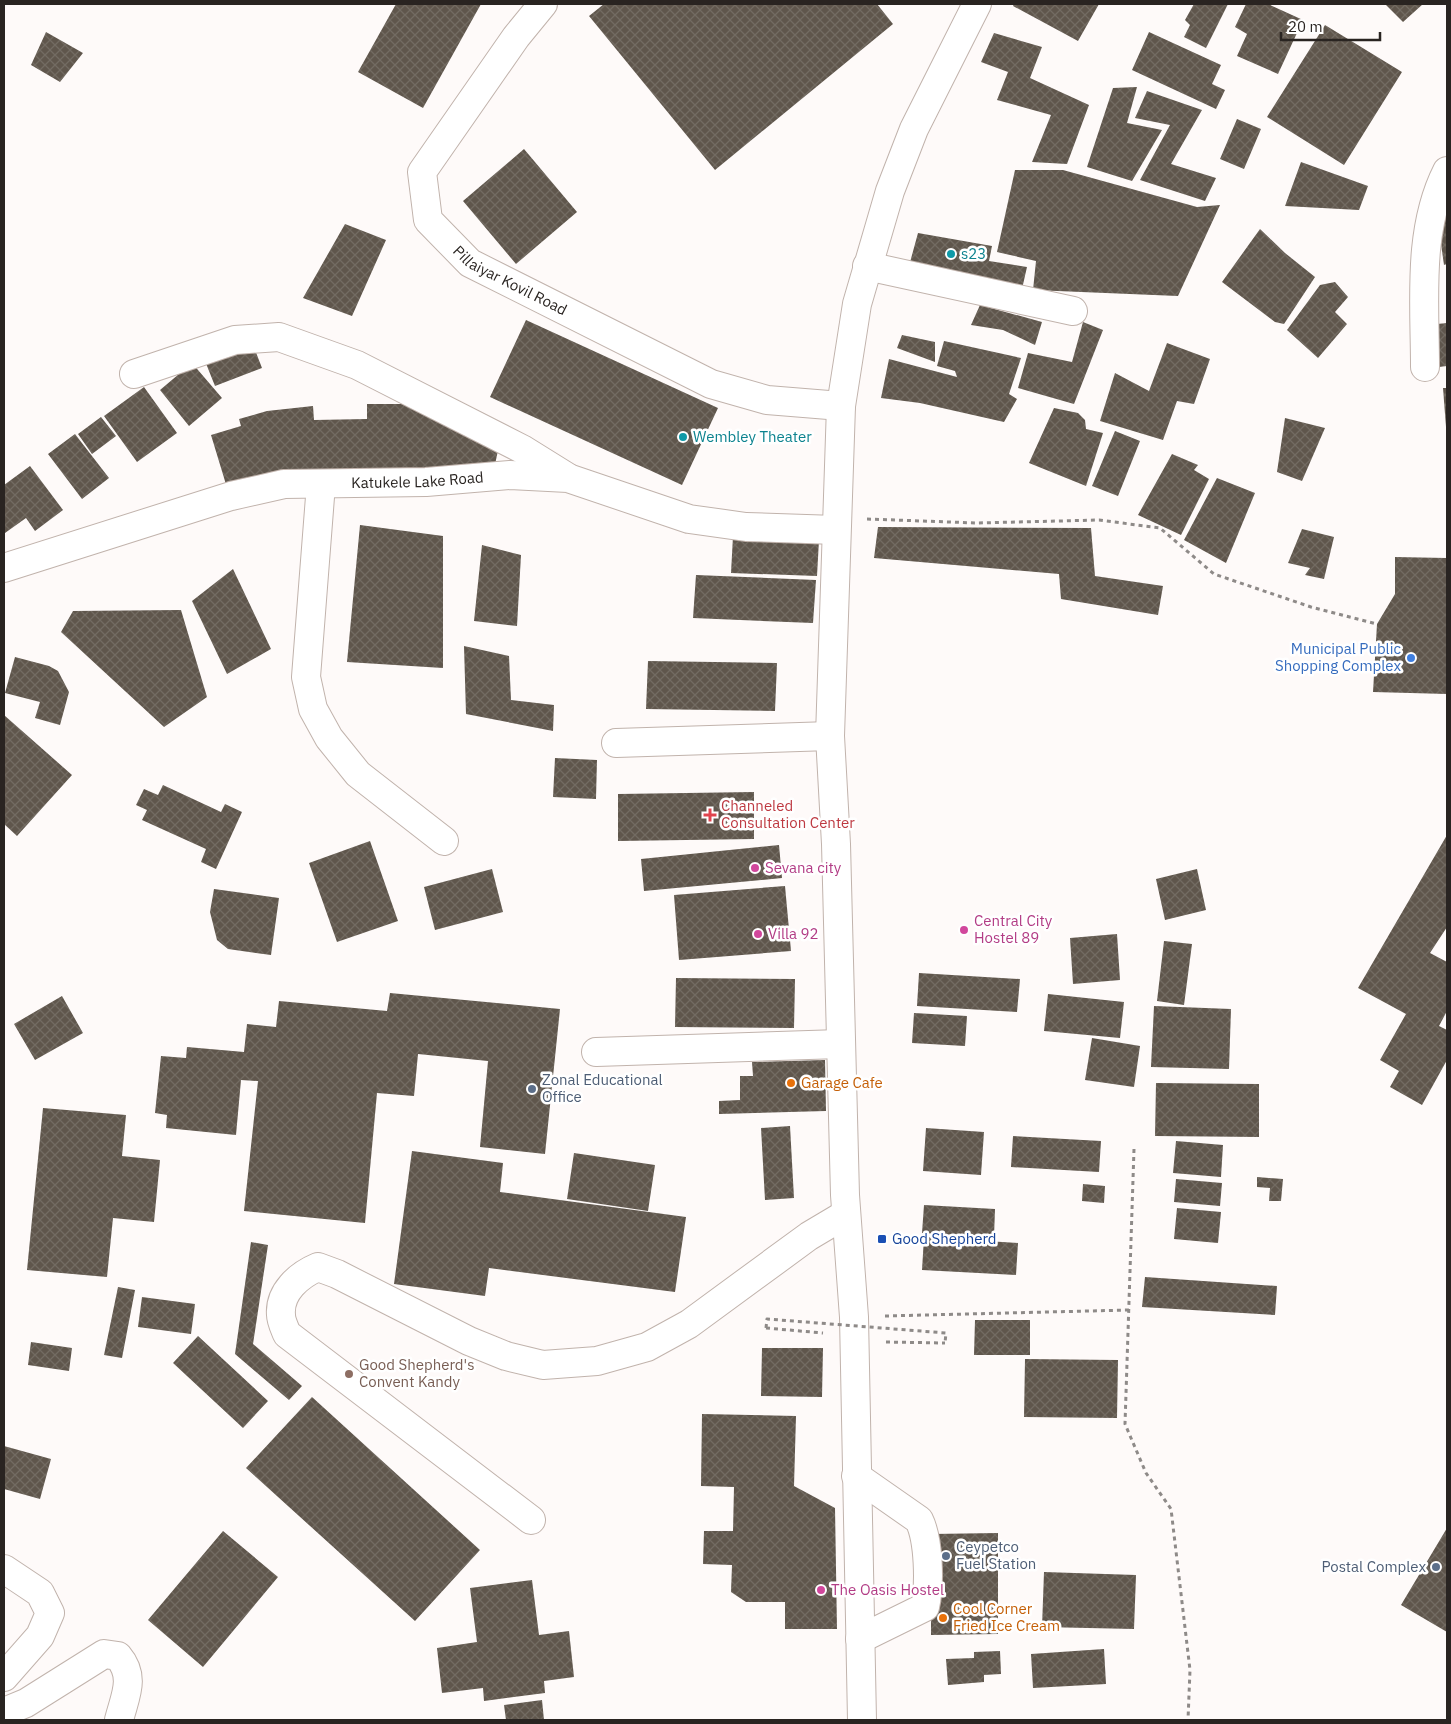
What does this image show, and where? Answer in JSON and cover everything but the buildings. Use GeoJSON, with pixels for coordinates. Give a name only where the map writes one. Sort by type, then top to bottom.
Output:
{"type":"FeatureCollection","features":[{"type":"Feature","properties":{"kind":"main road","name":"Pillaiyar Kovil Road"},"geometry":{"type":"LineString","coordinates":[[543,4],[516,37],[422,172],[428,220],[470,263],[711,384],[768,400],[842,406]]}},
{"type":"Feature","properties":{"kind":"main road"},"geometry":{"type":"LineString","coordinates":[[862,1720],[854,1317],[846,1214],[836,844],[830,736],[836,524],[842,406],[857,304],[890,191],[914,130],[977,4]]}},
{"type":"Feature","properties":{"kind":"main road"},"geometry":{"type":"LineString","coordinates":[[1425,367],[1426,246],[1438,188],[1447,171]]}},
{"type":"Feature","properties":{"kind":"main road"},"geometry":{"type":"LineString","coordinates":[[867,266],[1072,311]]}},
{"type":"Feature","properties":{"kind":"main road"},"geometry":{"type":"LineString","coordinates":[[134,374],[236,340],[279,337],[357,365],[522,449],[568,478]]}},
{"type":"Feature","properties":{"kind":"main road","name":"Katukele Lake Road"},"geometry":{"type":"LineString","coordinates":[[4,568],[231,496],[284,484],[426,482],[510,475],[568,478],[689,519],[746,528],[836,524]]}},
{"type":"Feature","properties":{"kind":"main road"},"geometry":{"type":"LineString","coordinates":[[321,484],[306,677],[313,709],[329,738],[358,774],[444,841]]}},
{"type":"Feature","properties":{"kind":"main road"},"geometry":{"type":"LineString","coordinates":[[616,743],[830,736]]}},
{"type":"Feature","properties":{"kind":"main road"},"geometry":{"type":"LineString","coordinates":[[596,1052],[840,1044]]}},
{"type":"Feature","properties":{"kind":"main road"},"geometry":{"type":"LineString","coordinates":[[531,1520],[287,1334],[281,1315],[284,1296],[301,1275],[318,1267],[338,1274],[469,1341],[506,1356],[543,1365],[597,1361],[647,1347],[689,1324],[810,1236],[846,1214]]}},
{"type":"Feature","properties":{"kind":"main road"},"geometry":{"type":"LineString","coordinates":[[856,1476],[919,1520],[925,1532],[927,1596],[925,1607],[860,1639]]}},
{"type":"Feature","properties":{"kind":"main road"},"geometry":{"type":"LineString","coordinates":[[4,1569],[40,1593],[50,1613],[40,1636],[4,1677]]}},
{"type":"Feature","properties":{"kind":"main road"},"geometry":{"type":"LineString","coordinates":[[4,1712],[26,1703],[104,1654],[118,1656],[127,1666],[129,1675],[120,1720]]}},
{"type":"Feature","properties":{"kind":"path"},"geometry":{"type":"LineString","coordinates":[[836,524],[1099,520],[1160,528],[1214,574],[1311,607],[1377,624]]}},
{"type":"Feature","properties":{"kind":"path"},"geometry":{"type":"LineString","coordinates":[[1134,1149],[1125,1424],[1146,1473],[1171,1509],[1190,1670],[1188,1720]]}},
{"type":"Feature","properties":{"kind":"path"},"geometry":{"type":"LineString","coordinates":[[854,1317],[1129,1310]]}},
{"type":"Feature","properties":{"kind":"path"},"geometry":{"type":"LineString","coordinates":[[810,1331],[766,1328],[768,1319],[946,1333],[945,1343],[906,1342]]}},
{"type":"Feature","properties":{"kind":"place","name":"s23"},"geometry":{"type":"Point","coordinates":[951,254]}},
{"type":"Feature","properties":{"kind":"place","name":"Wembley Theater"},"geometry":{"type":"Point","coordinates":[683,437]}},
{"type":"Feature","properties":{"kind":"place","name":"Municipal Public Shopping Complex"},"geometry":{"type":"Point","coordinates":[1411,658]}},
{"type":"Feature","properties":{"kind":"place","name":"Channeled Consultation Center"},"geometry":{"type":"Point","coordinates":[710,815]}},
{"type":"Feature","properties":{"kind":"place","name":"Sevana city"},"geometry":{"type":"Point","coordinates":[755,868]}},
{"type":"Feature","properties":{"kind":"place","name":"Central City Hostel 89"},"geometry":{"type":"Point","coordinates":[964,930]}},
{"type":"Feature","properties":{"kind":"place","name":"Villa 92"},"geometry":{"type":"Point","coordinates":[758,934]}},
{"type":"Feature","properties":{"kind":"place","name":"Garage Cafe"},"geometry":{"type":"Point","coordinates":[791,1083]}},
{"type":"Feature","properties":{"kind":"place","name":"Zonal Educational Office"},"geometry":{"type":"Point","coordinates":[532,1089]}},
{"type":"Feature","properties":{"kind":"place","name":"Good Shepherd"},"geometry":{"type":"Point","coordinates":[882,1239]}},
{"type":"Feature","properties":{"kind":"place","name":"Good Shepherd's Convent Kandy"},"geometry":{"type":"Point","coordinates":[349,1374]}},
{"type":"Feature","properties":{"kind":"place","name":"Ceypetco Fuel Station"},"geometry":{"type":"Point","coordinates":[946,1556]}},
{"type":"Feature","properties":{"kind":"place","name":"Postal Complex"},"geometry":{"type":"Point","coordinates":[1436,1567]}},
{"type":"Feature","properties":{"kind":"place","name":"The Oasis Hostel"},"geometry":{"type":"Point","coordinates":[821,1590]}},
{"type":"Feature","properties":{"kind":"place","name":"Cool Corner Fried Ice Cream"},"geometry":{"type":"Point","coordinates":[943,1618]}}]}
